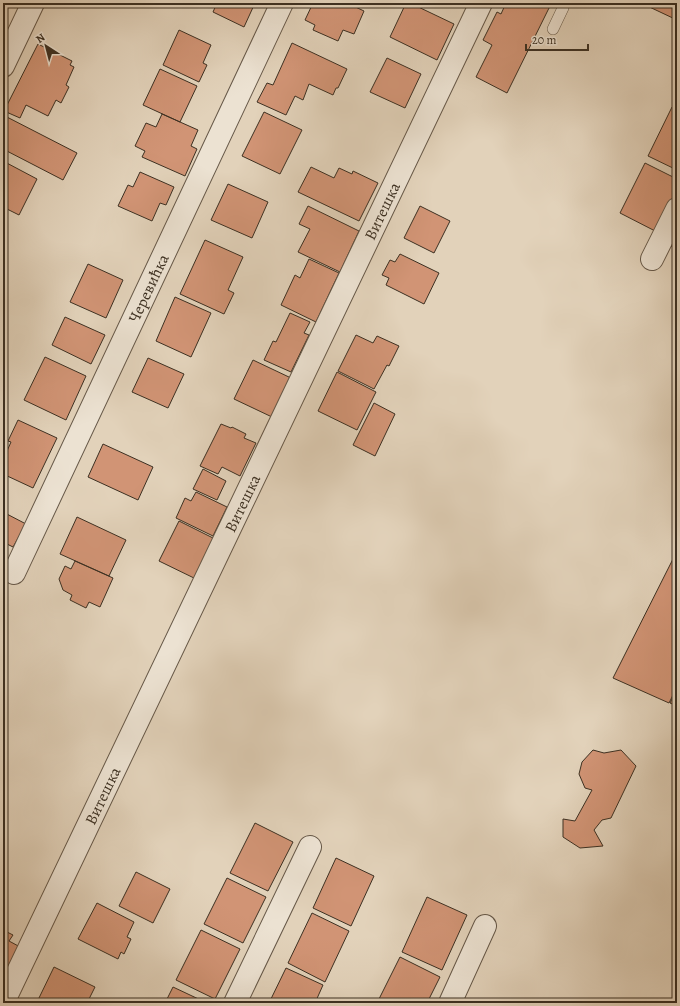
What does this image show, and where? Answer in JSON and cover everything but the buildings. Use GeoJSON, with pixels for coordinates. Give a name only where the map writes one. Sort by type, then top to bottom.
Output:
{"type":"FeatureCollection","features":[{"type":"Feature","properties":{"kind":"street"},"geometry":{"type":"LineString","coordinates":[[6,53],[33,3]]}},
{"type":"Feature","properties":{"kind":"street","name":"Черевићка"},"geometry":{"type":"LineString","coordinates":[[14,573],[282,3]]}},
{"type":"Feature","properties":{"kind":"street","name":"Витешка"},"geometry":{"type":"LineString","coordinates":[[3,1003],[481,3]]}},
{"type":"Feature","properties":{"kind":"street"},"geometry":{"type":"LineString","coordinates":[[652,259],[677,209]]}},
{"type":"Feature","properties":{"kind":"street"},"geometry":{"type":"LineString","coordinates":[[235,1003],[310,847]]}},
{"type":"Feature","properties":{"kind":"street"},"geometry":{"type":"LineString","coordinates":[[450,1003],[485,926]]}},
{"type":"Feature","properties":{"kind":"lane"},"geometry":{"type":"LineString","coordinates":[[553,29],[563,8],[562,3]]}}]}
